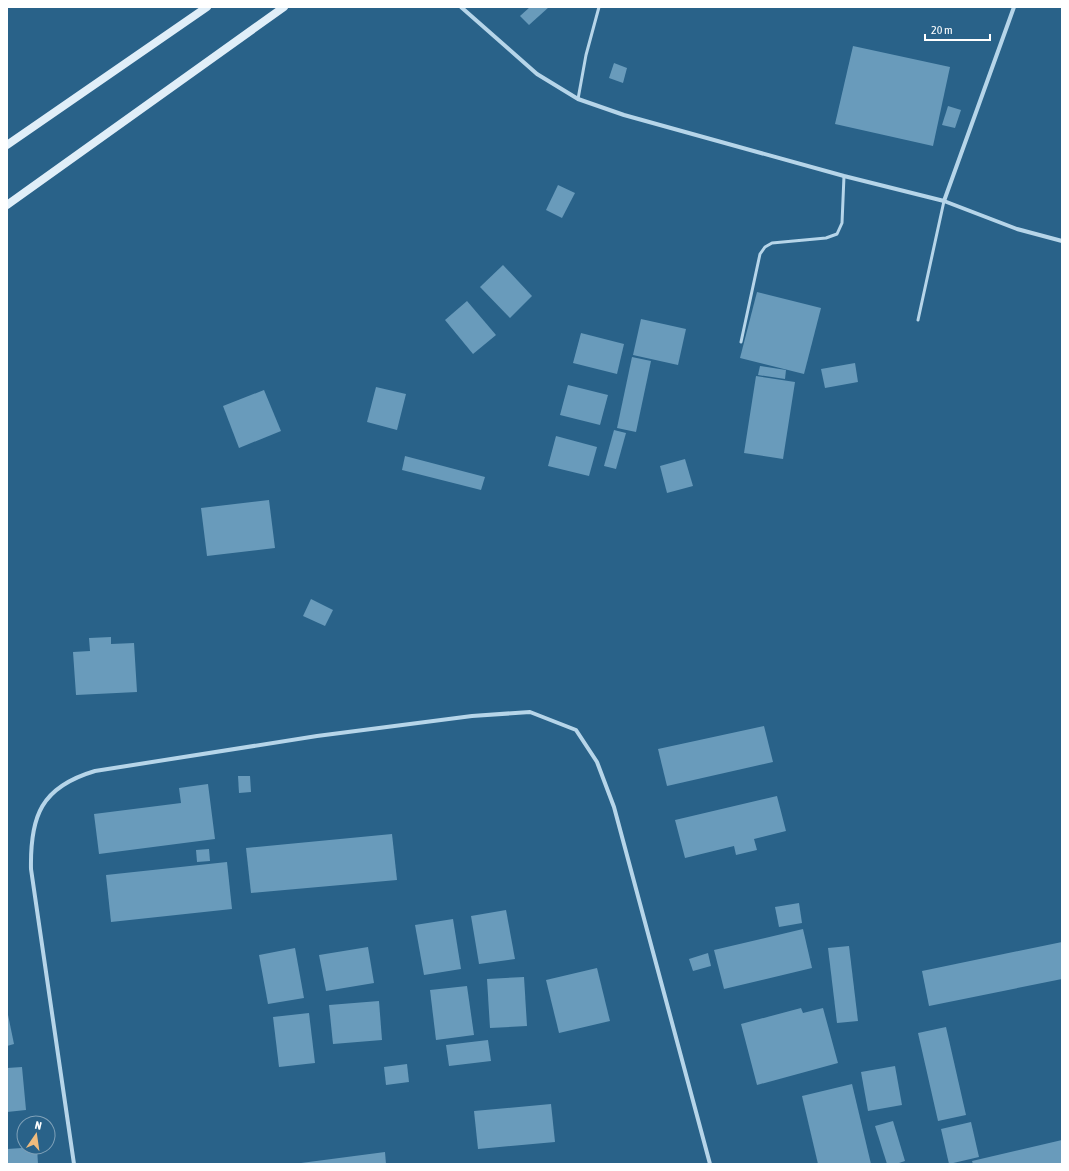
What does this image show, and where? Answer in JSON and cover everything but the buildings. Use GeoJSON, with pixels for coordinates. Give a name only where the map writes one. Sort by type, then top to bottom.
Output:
{"type":"FeatureCollection","features":[{"type":"Feature","properties":{"kind":"street"},"geometry":{"type":"LineString","coordinates":[[7,145],[207,7]]}},
{"type":"Feature","properties":{"kind":"street"},"geometry":{"type":"LineString","coordinates":[[7,205],[284,7]]}},
{"type":"Feature","properties":{"kind":"street"},"geometry":{"type":"LineString","coordinates":[[461,7],[537,74],[578,98],[624,115],[844,176],[944,201],[1017,228],[1062,241]]}},
{"type":"Feature","properties":{"kind":"street"},"geometry":{"type":"LineString","coordinates":[[944,201],[1014,7]]}},
{"type":"Feature","properties":{"kind":"street"},"geometry":{"type":"LineString","coordinates":[[74,1164],[31,869],[30,850],[36,818],[52,792],[66,782],[95,771],[317,736],[472,716],[530,712],[576,730],[597,762],[614,807],[710,1164]]}},
{"type":"Feature","properties":{"kind":"lane"},"geometry":{"type":"LineString","coordinates":[[578,98],[586,56],[599,7]]}},
{"type":"Feature","properties":{"kind":"lane"},"geometry":{"type":"LineString","coordinates":[[740,342],[760,254],[765,247],[772,243],[826,238],[838,234],[842,223],[844,176]]}},
{"type":"Feature","properties":{"kind":"lane"},"geometry":{"type":"LineString","coordinates":[[918,320],[944,201]]}}]}
